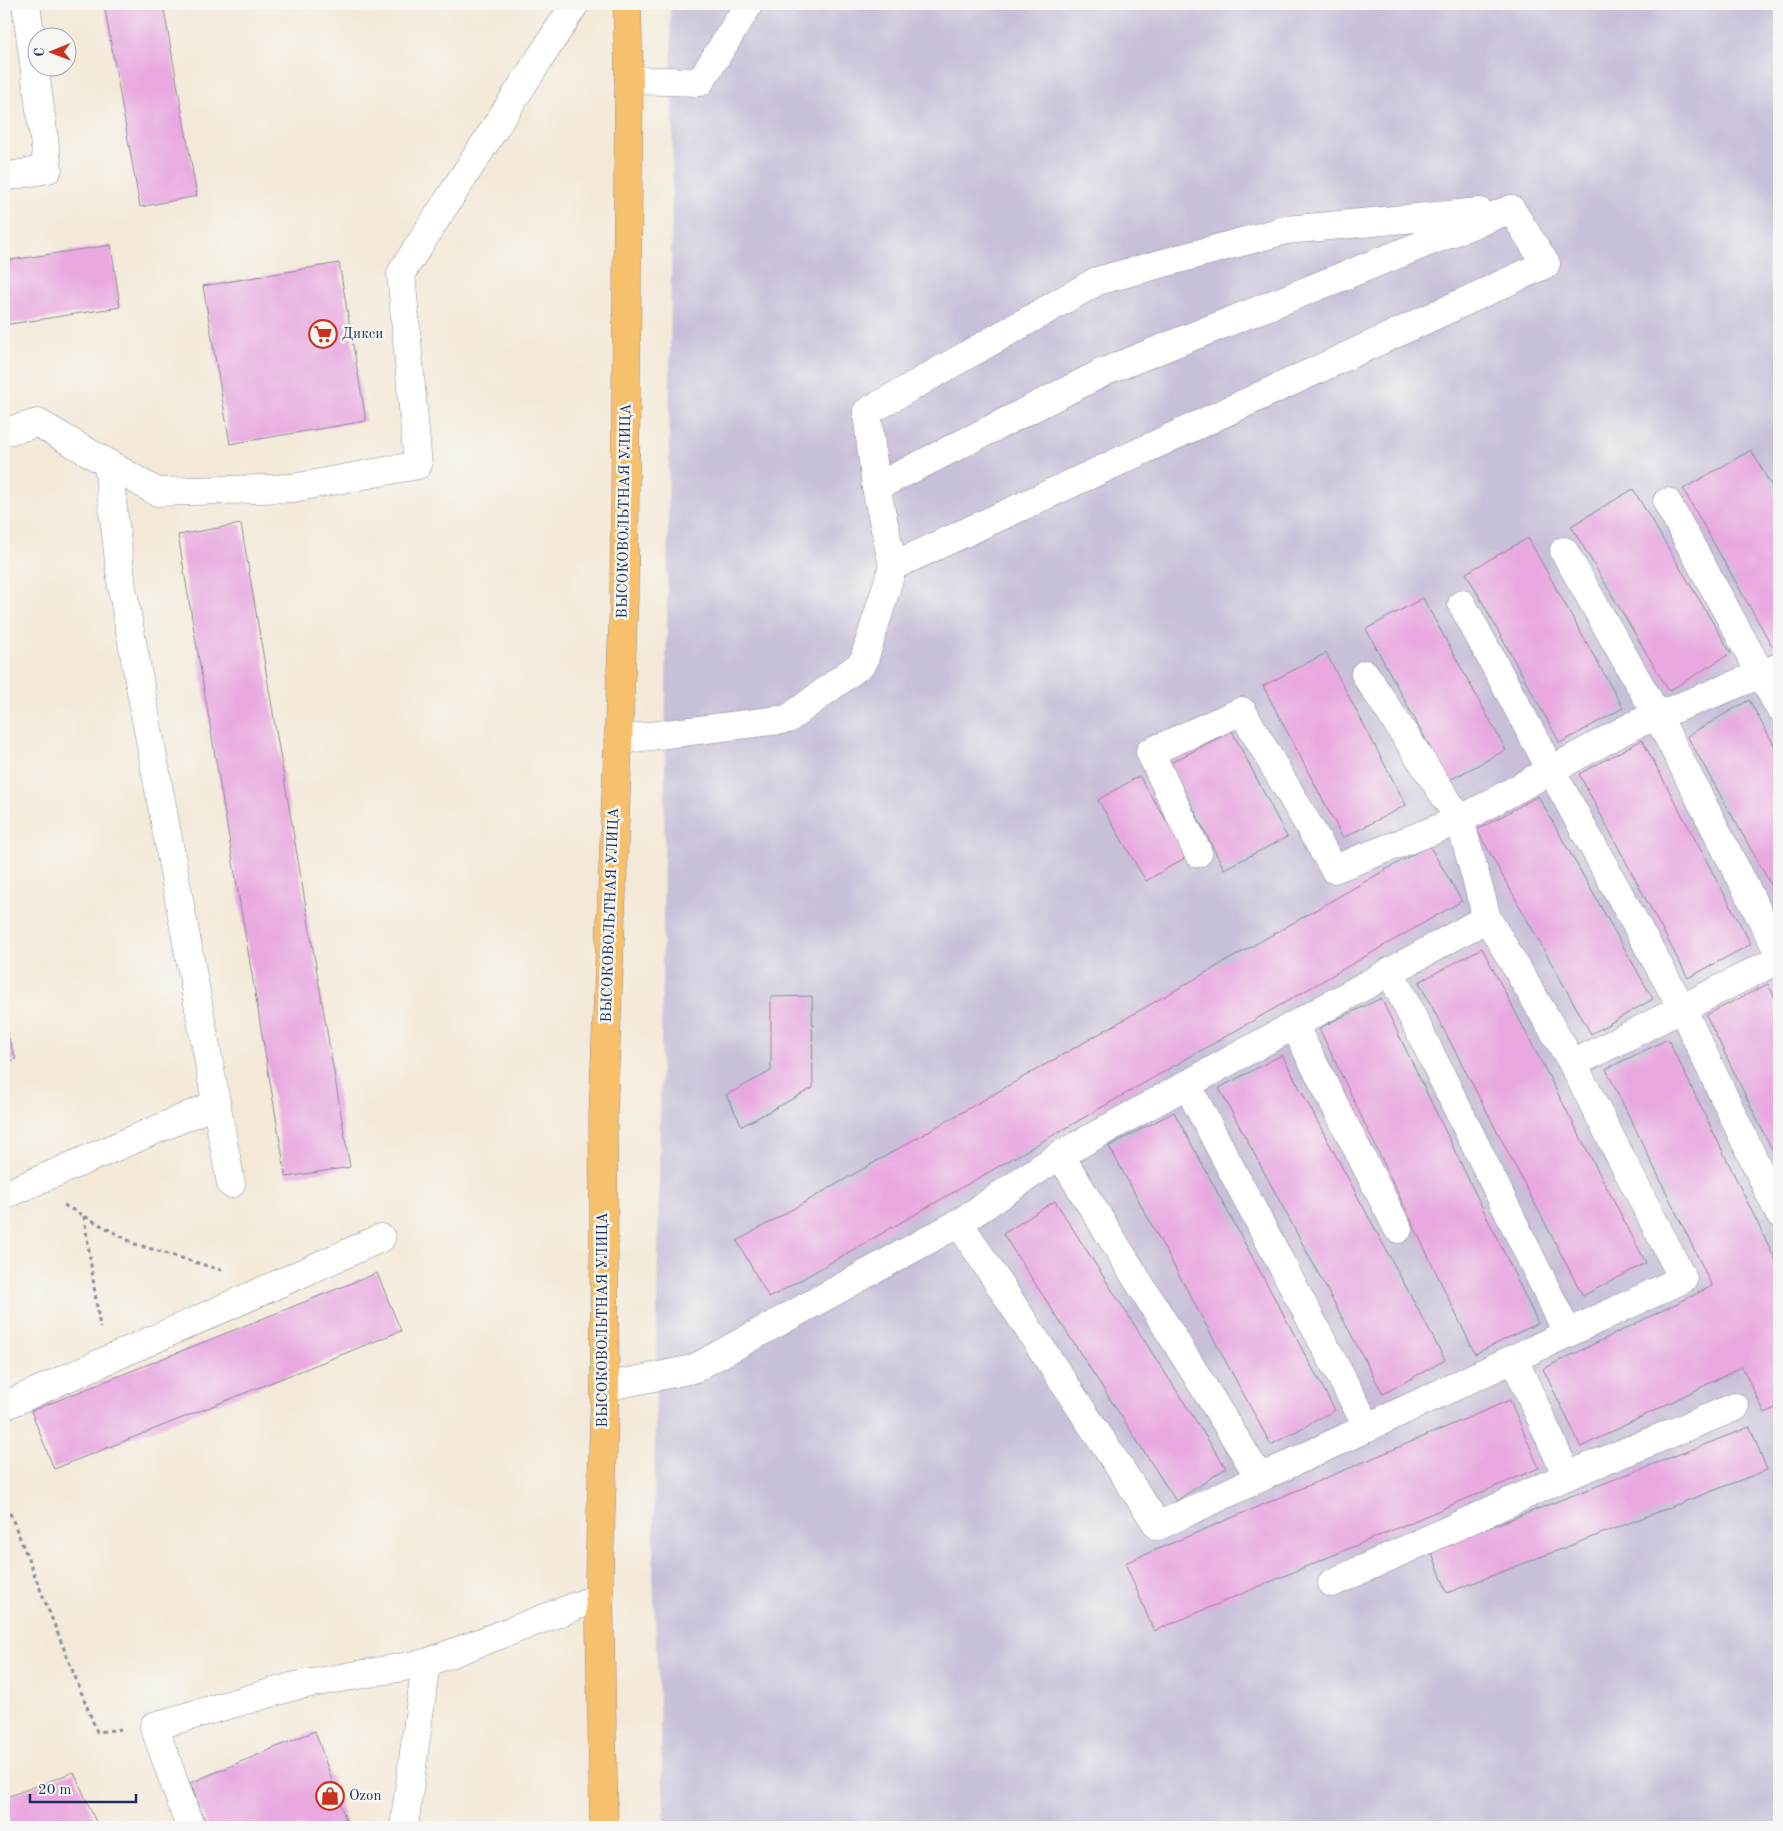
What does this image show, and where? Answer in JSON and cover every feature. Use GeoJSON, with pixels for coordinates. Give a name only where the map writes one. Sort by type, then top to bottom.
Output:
{"type":"FeatureCollection","features":[{"type":"Feature","properties":{"kind":"main road","name":"ВЫСОКОВОЛЬТНАЯ УЛИЦА"},"geometry":{"type":"LineString","coordinates":[[604,1827],[600,1597],[605,1387],[602,1115],[624,598],[629,80],[627,4]]}},
{"type":"Feature","properties":{"kind":"street"},"geometry":{"type":"LineString","coordinates":[[4,177],[48,169],[26,4]]}},
{"type":"Feature","properties":{"kind":"street"},"geometry":{"type":"LineString","coordinates":[[4,432],[38,423],[157,492],[293,488],[418,465],[401,274],[574,4]]}},
{"type":"Feature","properties":{"kind":"street"},"geometry":{"type":"LineString","coordinates":[[629,80],[700,82],[749,4]]}},
{"type":"Feature","properties":{"kind":"street"},"geometry":{"type":"LineString","coordinates":[[618,740],[788,719],[863,663],[893,566],[876,487],[867,412],[1097,281],[1286,230],[1512,209]]}},
{"type":"Feature","properties":{"kind":"street"},"geometry":{"type":"LineString","coordinates":[[893,566],[1546,264],[1512,209]]}},
{"type":"Feature","properties":{"kind":"street"},"geometry":{"type":"LineString","coordinates":[[876,487],[1106,371],[1512,209]]}},
{"type":"Feature","properties":{"kind":"street"},"geometry":{"type":"LineString","coordinates":[[108,464],[122,587],[231,1184]]}},
{"type":"Feature","properties":{"kind":"street"},"geometry":{"type":"LineString","coordinates":[[1667,502],[1770,671],[1779,707]]}},
{"type":"Feature","properties":{"kind":"street"},"geometry":{"type":"LineString","coordinates":[[1564,551],[1657,715],[1779,953]]}},
{"type":"Feature","properties":{"kind":"street"},"geometry":{"type":"LineString","coordinates":[[1462,604],[1682,1008],[1779,1212]]}},
{"type":"Feature","properties":{"kind":"street"},"geometry":{"type":"LineString","coordinates":[[1198,853],[1150,752],[1242,712],[1334,869],[1460,820],[1632,726],[1770,671]]}},
{"type":"Feature","properties":{"kind":"street"},"geometry":{"type":"LineString","coordinates":[[959,1223],[1158,1526],[1682,1279],[1573,1064],[1487,918],[1460,820],[1365,674]]}},
{"type":"Feature","properties":{"kind":"street"},"geometry":{"type":"LineString","coordinates":[[605,1387],[693,1368],[959,1223],[1060,1155],[1487,918]]}},
{"type":"Feature","properties":{"kind":"street"},"geometry":{"type":"LineString","coordinates":[[1573,1064],[1779,959]]}},
{"type":"Feature","properties":{"kind":"street"},"geometry":{"type":"LineString","coordinates":[[1390,971],[1568,1334]]}},
{"type":"Feature","properties":{"kind":"street"},"geometry":{"type":"LineString","coordinates":[[1294,1025],[1398,1229]]}},
{"type":"Feature","properties":{"kind":"street"},"geometry":{"type":"LineString","coordinates":[[1187,1085],[1368,1428]]}},
{"type":"Feature","properties":{"kind":"street"},"geometry":{"type":"LineString","coordinates":[[16,1190],[216,1104]]}},
{"type":"Feature","properties":{"kind":"street"},"geometry":{"type":"LineString","coordinates":[[1060,1155],[1260,1478]]}},
{"type":"Feature","properties":{"kind":"street"},"geometry":{"type":"LineString","coordinates":[[4,1406],[382,1238]]}},
{"type":"Feature","properties":{"kind":"street"},"geometry":{"type":"LineString","coordinates":[[1514,1359],[1567,1476]]}},
{"type":"Feature","properties":{"kind":"street"},"geometry":{"type":"LineString","coordinates":[[1332,1583],[1567,1476],[1735,1407]]}},
{"type":"Feature","properties":{"kind":"street"},"geometry":{"type":"LineString","coordinates":[[190,1827],[154,1726],[295,1686],[426,1662],[600,1597]]}},
{"type":"Feature","properties":{"kind":"street"},"geometry":{"type":"LineString","coordinates":[[404,1827],[426,1662]]}},
{"type":"Feature","properties":{"kind":"path"},"geometry":{"type":"LineString","coordinates":[[16,1190],[84,1216],[135,1244],[272,1286]]}},
{"type":"Feature","properties":{"kind":"path"},"geometry":{"type":"LineString","coordinates":[[84,1216],[104,1361]]}},
{"type":"Feature","properties":{"kind":"path"},"geometry":{"type":"LineString","coordinates":[[4,1498],[97,1732],[154,1726]]}},
{"type":"Feature","properties":{"kind":"shaded area"},"geometry":{"type":"Polygon","coordinates":[[[670,4],[1779,4],[1779,1823],[1772,1827],[665,1827],[653,1578],[673,115],[670,4]]]}},
{"type":"Feature","properties":{"kind":"building"},"geometry":{"type":"Polygon","coordinates":[[[104,4],[163,4],[197,196],[140,207],[104,4]]]}},
{"type":"Feature","properties":{"kind":"building"},"geometry":{"type":"Polygon","coordinates":[[[111,245],[120,307],[4,325],[4,261],[111,245]]]}},
{"type":"Feature","properties":{"kind":"building"},"geometry":{"type":"Polygon","coordinates":[[[339,263],[366,421],[230,444],[203,286],[339,263]]]}},
{"type":"Feature","properties":{"kind":"building"},"geometry":{"type":"Polygon","coordinates":[[[1751,450],[1779,499],[1779,642],[1772,646],[1683,489],[1751,450]]]}},
{"type":"Feature","properties":{"kind":"building"},"geometry":{"type":"Polygon","coordinates":[[[1633,489],[1731,653],[1669,691],[1571,526],[1633,489]]]}},
{"type":"Feature","properties":{"kind":"building"},"geometry":{"type":"Polygon","coordinates":[[[241,524],[350,1167],[286,1177],[178,535],[241,524]]]}},
{"type":"Feature","properties":{"kind":"building"},"geometry":{"type":"Polygon","coordinates":[[[1528,538],[1623,708],[1560,743],[1466,573],[1528,538]]]}},
{"type":"Feature","properties":{"kind":"building"},"geometry":{"type":"Polygon","coordinates":[[[1423,598],[1506,750],[1448,781],[1366,629],[1423,598]]]}},
{"type":"Feature","properties":{"kind":"building"},"geometry":{"type":"Polygon","coordinates":[[[1326,653],[1406,805],[1343,838],[1263,686],[1326,653]]]}},
{"type":"Feature","properties":{"kind":"building"},"geometry":{"type":"Polygon","coordinates":[[[1749,700],[1779,754],[1779,899],[1687,736],[1749,700]]]}},
{"type":"Feature","properties":{"kind":"building"},"geometry":{"type":"Polygon","coordinates":[[[1232,731],[1287,837],[1224,869],[1170,763],[1232,731]]]}},
{"type":"Feature","properties":{"kind":"building"},"geometry":{"type":"Polygon","coordinates":[[[1642,740],[1751,944],[1688,978],[1579,774],[1642,740]]]}},
{"type":"Feature","properties":{"kind":"building"},"geometry":{"type":"Polygon","coordinates":[[[1139,776],[1188,856],[1146,881],[1098,800],[1139,776]]]}},
{"type":"Feature","properties":{"kind":"building"},"geometry":{"type":"Polygon","coordinates":[[[1538,796],[1653,999],[1591,1034],[1477,830],[1538,796]]]}},
{"type":"Feature","properties":{"kind":"building"},"geometry":{"type":"Polygon","coordinates":[[[1429,845],[1462,901],[769,1298],[737,1241],[1429,845]]]}},
{"type":"Feature","properties":{"kind":"building"},"geometry":{"type":"Polygon","coordinates":[[[1482,948],[1646,1263],[1583,1296],[1419,982],[1482,948]]]}},
{"type":"Feature","properties":{"kind":"building"},"geometry":{"type":"Polygon","coordinates":[[[1768,984],[1779,1006],[1779,1164],[1706,1015],[1768,984]]]}},
{"type":"Feature","properties":{"kind":"building"},"geometry":{"type":"Polygon","coordinates":[[[812,996],[813,1088],[742,1126],[726,1095],[771,1071],[771,997],[812,996]]]}},
{"type":"Feature","properties":{"kind":"building"},"geometry":{"type":"Polygon","coordinates":[[[1381,998],[1538,1323],[1475,1354],[1319,1028],[1381,998]]]}},
{"type":"Feature","properties":{"kind":"building"},"geometry":{"type":"Polygon","coordinates":[[[4,1025],[16,1059],[4,1063],[4,1025]]]}},
{"type":"Feature","properties":{"kind":"building"},"geometry":{"type":"Polygon","coordinates":[[[1668,1039],[1779,1267],[1779,1406],[1765,1413],[1742,1367],[1581,1447],[1543,1369],[1712,1286],[1606,1069],[1668,1039]]]}},
{"type":"Feature","properties":{"kind":"building"},"geometry":{"type":"Polygon","coordinates":[[[1282,1055],[1445,1360],[1383,1394],[1219,1088],[1282,1055]]]}},
{"type":"Feature","properties":{"kind":"building"},"geometry":{"type":"Polygon","coordinates":[[[1174,1112],[1335,1410],[1271,1445],[1109,1146],[1174,1112]]]}},
{"type":"Feature","properties":{"kind":"building"},"geometry":{"type":"Polygon","coordinates":[[[1055,1201],[1226,1468],[1176,1501],[1003,1234],[1055,1201]]]}},
{"type":"Feature","properties":{"kind":"building"},"geometry":{"type":"Polygon","coordinates":[[[377,1273],[401,1331],[54,1469],[31,1411],[377,1273]]]}},
{"type":"Feature","properties":{"kind":"building"},"geometry":{"type":"Polygon","coordinates":[[[1510,1400],[1539,1468],[1154,1631],[1125,1563],[1510,1400]]]}},
{"type":"Feature","properties":{"kind":"building"},"geometry":{"type":"Polygon","coordinates":[[[1750,1427],[1767,1470],[1447,1593],[1431,1550],[1750,1427]]]}},
{"type":"Feature","properties":{"kind":"building"},"geometry":{"type":"Polygon","coordinates":[[[315,1731],[348,1827],[208,1827],[190,1783],[315,1731]]]}},
{"type":"Feature","properties":{"kind":"building"},"geometry":{"type":"Polygon","coordinates":[[[74,1772],[98,1827],[4,1827],[4,1798],[74,1772]]]}},
{"type":"Feature","properties":{"kind":"place","name":"Дикси"},"geometry":{"type":"Point","coordinates":[323,334]}},
{"type":"Feature","properties":{"kind":"place","name":"Ozon"},"geometry":{"type":"Point","coordinates":[330,1796]}}]}
